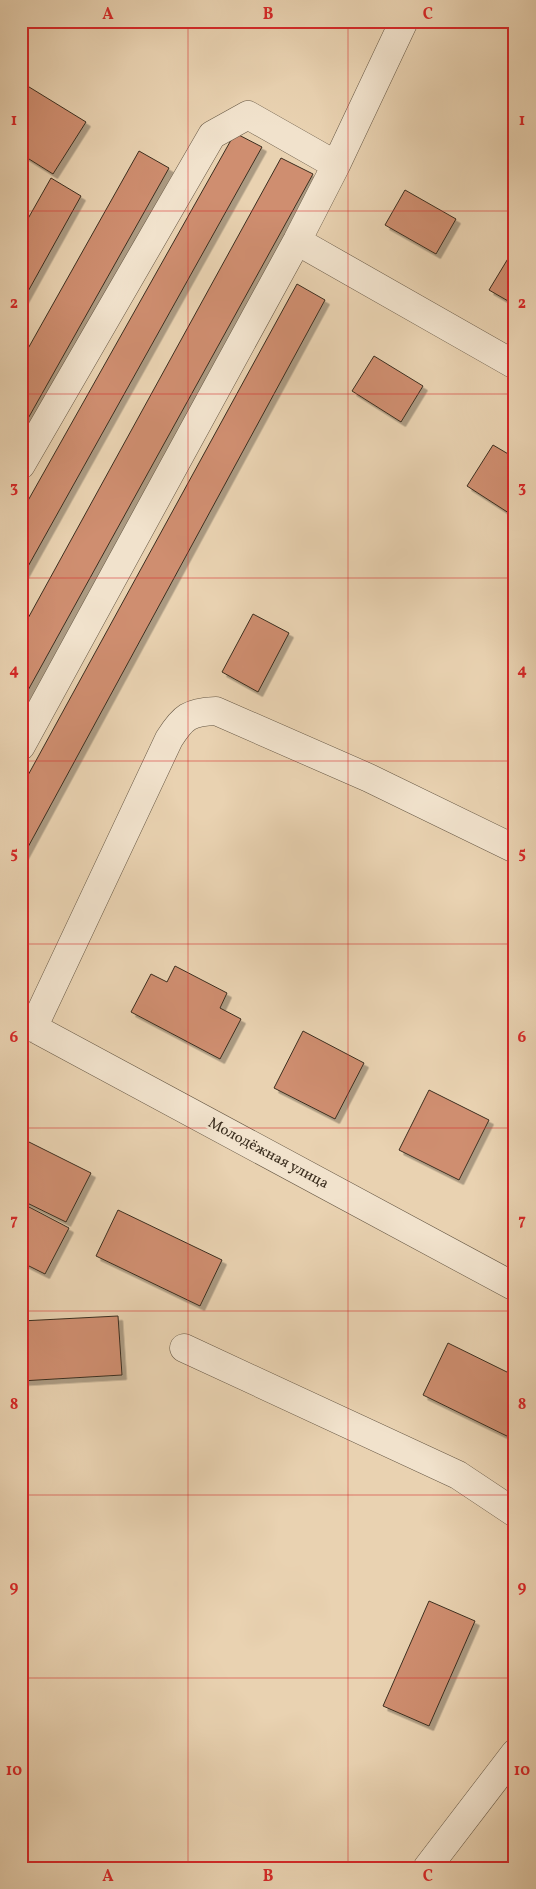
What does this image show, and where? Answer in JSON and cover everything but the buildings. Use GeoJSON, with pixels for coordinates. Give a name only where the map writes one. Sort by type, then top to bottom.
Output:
{"type":"FeatureCollection","features":[{"type":"Feature","properties":{"kind":"street"},"geometry":{"type":"LineString","coordinates":[[21,746],[297,241],[336,165],[404,21]]}},
{"type":"Feature","properties":{"kind":"street"},"geometry":{"type":"LineString","coordinates":[[21,465],[212,135],[248,115],[336,165]]}},
{"type":"Feature","properties":{"kind":"street"},"geometry":{"type":"LineString","coordinates":[[297,241],[515,365]]}},
{"type":"Feature","properties":{"kind":"street"},"geometry":{"type":"LineString","coordinates":[[27,1024],[169,739],[180,722],[198,712],[216,711],[369,778],[515,848]]}},
{"type":"Feature","properties":{"kind":"street","name":"Молодёжная улица"},"geometry":{"type":"LineString","coordinates":[[27,1024],[515,1287]]}},
{"type":"Feature","properties":{"kind":"street"},"geometry":{"type":"LineString","coordinates":[[184,1348],[458,1475],[515,1513]]}},
{"type":"Feature","properties":{"kind":"street"},"geometry":{"type":"LineString","coordinates":[[427,1868],[514,1755]]}}]}
